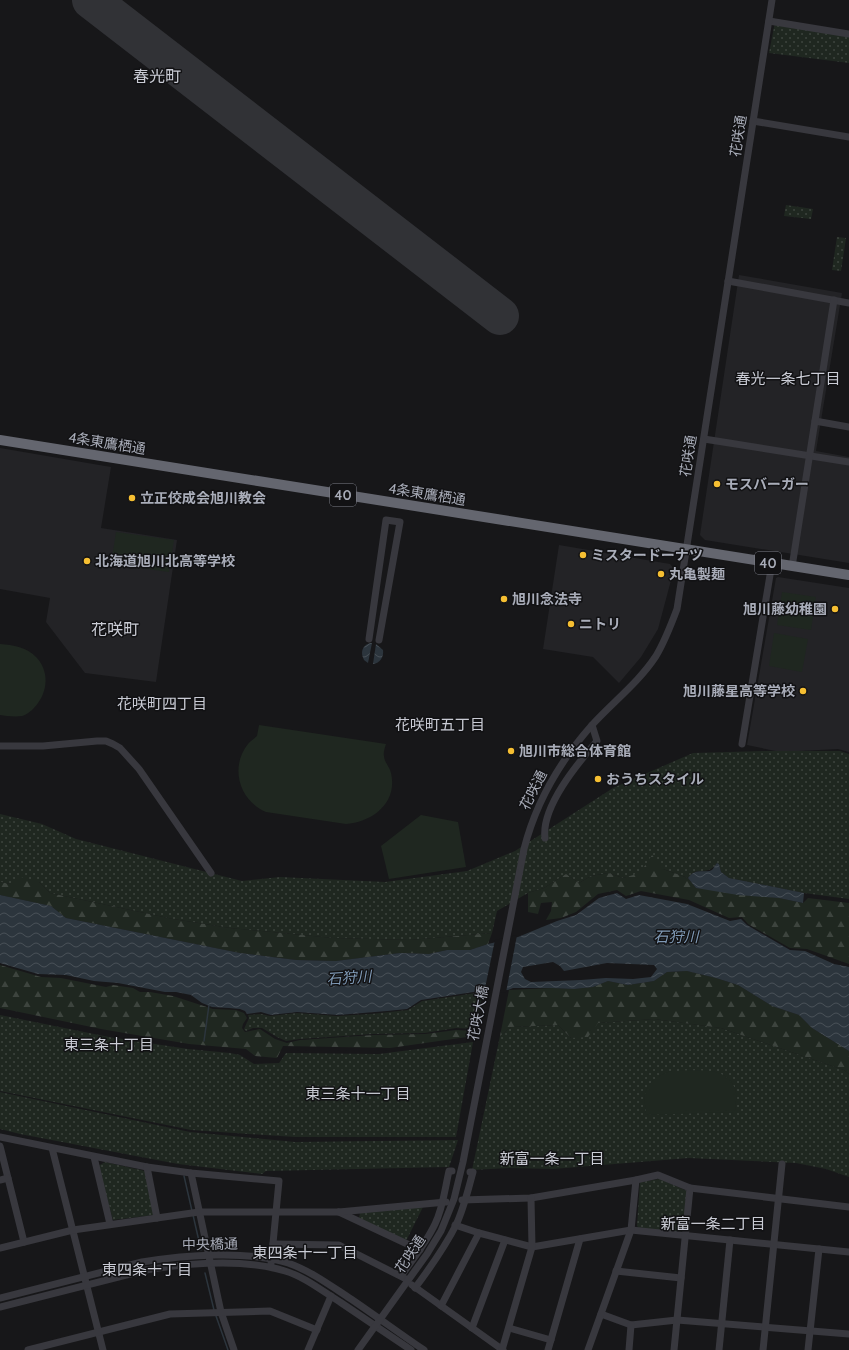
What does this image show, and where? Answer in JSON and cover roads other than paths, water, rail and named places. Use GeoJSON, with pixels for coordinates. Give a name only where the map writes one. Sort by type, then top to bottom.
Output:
{"type":"FeatureCollection","features":[{"type":"Feature","properties":{"kind":"highway","name":"4条東鷹栖通"},"geometry":{"type":"LineString","coordinates":[[0,440],[849,576]]}},
{"type":"Feature","properties":{"kind":"street","name":"花咲通"},"geometry":{"type":"LineString","coordinates":[[519,870],[529,828],[541,799],[554,776],[571,751],[592,725],[644,673],[664,643],[677,609],[772,0]]}},
{"type":"Feature","properties":{"kind":"street"},"geometry":{"type":"LineString","coordinates":[[769,21],[849,34]]}},
{"type":"Feature","properties":{"kind":"street"},"geometry":{"type":"LineString","coordinates":[[753,121],[849,136]]}},
{"type":"Feature","properties":{"kind":"street"},"geometry":{"type":"LineString","coordinates":[[728,281],[849,303]]}},
{"type":"Feature","properties":{"kind":"street"},"geometry":{"type":"LineString","coordinates":[[792,567],[834,300]]}},
{"type":"Feature","properties":{"kind":"street"},"geometry":{"type":"LineString","coordinates":[[815,421],[849,427]]}},
{"type":"Feature","properties":{"kind":"street"},"geometry":{"type":"LineString","coordinates":[[704,439],[849,462]]}},
{"type":"Feature","properties":{"kind":"street"},"geometry":{"type":"LineString","coordinates":[[369,639],[386,520],[400,522],[379,640]]}},
{"type":"Feature","properties":{"kind":"street"},"geometry":{"type":"LineString","coordinates":[[742,744],[772,563]]}},
{"type":"Feature","properties":{"kind":"street"},"geometry":{"type":"LineString","coordinates":[[545,838],[544,831],[546,820],[561,788],[578,763],[597,741],[592,725]]}},
{"type":"Feature","properties":{"kind":"street"},"geometry":{"type":"LineString","coordinates":[[0,746],[43,746],[106,741],[120,748],[139,769],[211,873]]}},
{"type":"Feature","properties":{"kind":"street","name":"花咲大橋"},"geometry":{"type":"LineString","coordinates":[[463,1162],[519,870]]}},
{"type":"Feature","properties":{"kind":"street"},"geometry":{"type":"LineString","coordinates":[[0,1137],[147,1167],[191,1173],[279,1181],[271,1268]]}},
{"type":"Feature","properties":{"kind":"street"},"geometry":{"type":"LineString","coordinates":[[0,1146],[24,1242]]}},
{"type":"Feature","properties":{"kind":"street"},"geometry":{"type":"LineString","coordinates":[[52,1148],[103,1350]]}},
{"type":"Feature","properties":{"kind":"street"},"geometry":{"type":"LineString","coordinates":[[94,1157],[110,1224]]}},
{"type":"Feature","properties":{"kind":"street","name":"花咲通"},"geometry":{"type":"LineString","coordinates":[[358,1350],[376,1326],[405,1279],[427,1254],[441,1231],[454,1198],[463,1162]]}},
{"type":"Feature","properties":{"kind":"street"},"geometry":{"type":"LineString","coordinates":[[763,1350],[782,1164]]}},
{"type":"Feature","properties":{"kind":"street"},"geometry":{"type":"LineString","coordinates":[[147,1167],[157,1218]]}},
{"type":"Feature","properties":{"kind":"street"},"geometry":{"type":"LineString","coordinates":[[405,1279],[436,1223],[444,1202],[449,1171],[452,1171]]}},
{"type":"Feature","properties":{"kind":"street"},"geometry":{"type":"LineString","coordinates":[[415,1288],[438,1257],[455,1225],[473,1172],[470,1172]]}},
{"type":"Feature","properties":{"kind":"street"},"geometry":{"type":"LineString","coordinates":[[191,1173],[194,1212],[210,1256],[217,1312],[234,1350]]}},
{"type":"Feature","properties":{"kind":"street"},"geometry":{"type":"LineString","coordinates":[[464,1200],[531,1198],[658,1175],[690,1188],[849,1206]]}},
{"type":"Feature","properties":{"kind":"street"},"geometry":{"type":"LineString","coordinates":[[0,1180],[8,1178]]}},
{"type":"Feature","properties":{"kind":"street"},"geometry":{"type":"LineString","coordinates":[[588,1350],[631,1230],[636,1180]]}},
{"type":"Feature","properties":{"kind":"street"},"geometry":{"type":"LineString","coordinates":[[674,1350],[690,1188]]}},
{"type":"Feature","properties":{"kind":"street"},"geometry":{"type":"LineString","coordinates":[[273,1244],[338,1245],[405,1279],[415,1288],[502,1350],[532,1247],[531,1198]]}},
{"type":"Feature","properties":{"kind":"street"},"geometry":{"type":"LineString","coordinates":[[0,1248],[73,1230],[194,1212],[339,1212],[444,1202]]}},
{"type":"Feature","properties":{"kind":"street"},"geometry":{"type":"LineString","coordinates":[[339,1212],[420,1250]]}},
{"type":"Feature","properties":{"kind":"street"},"geometry":{"type":"LineString","coordinates":[[455,1225],[532,1247],[631,1230],[849,1252]]}},
{"type":"Feature","properties":{"kind":"street"},"geometry":{"type":"LineString","coordinates":[[441,1306],[479,1233]]}},
{"type":"Feature","properties":{"kind":"street"},"geometry":{"type":"LineString","coordinates":[[548,1350],[580,1239]]}},
{"type":"Feature","properties":{"kind":"street"},"geometry":{"type":"LineString","coordinates":[[472,1328],[505,1240]]}},
{"type":"Feature","properties":{"kind":"street"},"geometry":{"type":"LineString","coordinates":[[719,1350],[730,1240]]}},
{"type":"Feature","properties":{"kind":"street"},"geometry":{"type":"LineString","coordinates":[[808,1350],[819,1249]]}},
{"type":"Feature","properties":{"kind":"street","name":"中央橋通"},"geometry":{"type":"LineString","coordinates":[[0,1298],[148,1261],[210,1256],[249,1256],[287,1263],[306,1271],[331,1286],[424,1350]]}},
{"type":"Feature","properties":{"kind":"street","name":"中央橋通"},"geometry":{"type":"LineString","coordinates":[[0,1307],[146,1270],[166,1267],[232,1263],[284,1271],[309,1281],[411,1350]]}},
{"type":"Feature","properties":{"kind":"street"},"geometry":{"type":"LineString","coordinates":[[616,1270],[681,1278]]}},
{"type":"Feature","properties":{"kind":"street"},"geometry":{"type":"LineString","coordinates":[[308,1350],[331,1296]]}},
{"type":"Feature","properties":{"kind":"street"},"geometry":{"type":"LineString","coordinates":[[28,1350],[170,1314],[270,1311],[317,1330]]}},
{"type":"Feature","properties":{"kind":"street"},"geometry":{"type":"LineString","coordinates":[[601,1314],[631,1325],[677,1320],[849,1334]]}},
{"type":"Feature","properties":{"kind":"street"},"geometry":{"type":"LineString","coordinates":[[629,1350],[631,1325]]}},
{"type":"Feature","properties":{"kind":"street"},"geometry":{"type":"LineString","coordinates":[[508,1328],[551,1340]]}},
{"type":"Feature","properties":{"kind":"water"},"geometry":{"type":"Polygon","coordinates":[[[372,643],[368,663],[364,660],[362,650],[372,643]]]}},
{"type":"Feature","properties":{"kind":"water"},"geometry":{"type":"Polygon","coordinates":[[[376,644],[383,650],[383,655],[380,661],[373,664],[376,644]]]}},
{"type":"Feature","properties":{"kind":"water"},"geometry":{"type":"Polygon","coordinates":[[[717,863],[719,864],[721,872],[729,878],[804,893],[803,903],[779,898],[738,895],[696,888],[688,878],[694,872],[711,871],[717,863]]]}},
{"type":"Feature","properties":{"kind":"water","name":"石狩川"},"geometry":{"type":"Polygon","coordinates":[[[617,893],[626,899],[639,895],[687,904],[730,921],[741,919],[747,925],[790,950],[805,951],[834,964],[849,967],[849,1051],[812,1028],[799,1015],[772,1006],[738,985],[687,971],[667,972],[654,981],[628,985],[608,981],[593,987],[574,989],[513,988],[508,990],[480,991],[421,1000],[407,1009],[338,1015],[297,1012],[271,1015],[261,1012],[247,1014],[245,1011],[240,1009],[212,1007],[202,1003],[191,995],[176,992],[165,992],[66,975],[38,974],[0,963],[0,895],[51,906],[66,918],[240,953],[296,960],[336,961],[400,953],[429,954],[447,950],[470,950],[518,937],[576,915],[599,898],[617,893]],[[553,962],[523,967],[521,972],[525,979],[531,982],[606,978],[633,979],[651,977],[657,969],[654,965],[607,963],[564,971],[560,966],[553,962]]]}},
{"type":"Feature","properties":{"kind":"waterway"},"geometry":{"type":"LineString","coordinates":[[204,1041],[209,1005]]}},
{"type":"Feature","properties":{"kind":"waterway"},"geometry":{"type":"LineString","coordinates":[[184,1176],[192,1211]]}},
{"type":"Feature","properties":{"kind":"waterway"},"geometry":{"type":"LineString","coordinates":[[193,1215],[201,1250]]}},
{"type":"Feature","properties":{"kind":"waterway"},"geometry":{"type":"LineString","coordinates":[[205,1273],[214,1310]]}},
{"type":"Feature","properties":{"kind":"waterway"},"geometry":{"type":"LineString","coordinates":[[216,1316],[228,1350]]}},
{"type":"Feature","properties":{"kind":"place","name":"モスバーガー"},"geometry":{"type":"Point","coordinates":[717,484]}},
{"type":"Feature","properties":{"kind":"place","name":"立正佼成会旭川教会"},"geometry":{"type":"Point","coordinates":[132,498]}},
{"type":"Feature","properties":{"kind":"place","name":"ミスタードーナツ"},"geometry":{"type":"Point","coordinates":[583,555]}},
{"type":"Feature","properties":{"kind":"place","name":"北海道旭川北高等学校"},"geometry":{"type":"Point","coordinates":[87,561]}},
{"type":"Feature","properties":{"kind":"place","name":"丸亀製麺"},"geometry":{"type":"Point","coordinates":[661,574]}},
{"type":"Feature","properties":{"kind":"place","name":"旭川念法寺"},"geometry":{"type":"Point","coordinates":[504,599]}},
{"type":"Feature","properties":{"kind":"place","name":"旭川藤幼稚園"},"geometry":{"type":"Point","coordinates":[835,609]}},
{"type":"Feature","properties":{"kind":"place","name":"ニトリ"},"geometry":{"type":"Point","coordinates":[571,624]}},
{"type":"Feature","properties":{"kind":"place","name":"旭川藤星高等学校"},"geometry":{"type":"Point","coordinates":[803,691]}},
{"type":"Feature","properties":{"kind":"place","name":"旭川市総合体育館"},"geometry":{"type":"Point","coordinates":[511,751]}},
{"type":"Feature","properties":{"kind":"place","name":"おうちスタイル"},"geometry":{"type":"Point","coordinates":[598,779]}},
{"type":"Feature","properties":{"kind":"district","name":"春光町"},"geometry":{"type":"Point","coordinates":[157,76]}},
{"type":"Feature","properties":{"kind":"district","name":"春光一条七丁目"},"geometry":{"type":"Point","coordinates":[788,379]}},
{"type":"Feature","properties":{"kind":"district","name":"花咲町"},"geometry":{"type":"Point","coordinates":[115,629]}},
{"type":"Feature","properties":{"kind":"district","name":"花咲町四丁目"},"geometry":{"type":"Point","coordinates":[162,704]}},
{"type":"Feature","properties":{"kind":"district","name":"花咲町五丁目"},"geometry":{"type":"Point","coordinates":[440,725]}},
{"type":"Feature","properties":{"kind":"district","name":"東三条十丁目"},"geometry":{"type":"Point","coordinates":[109,1045]}},
{"type":"Feature","properties":{"kind":"district","name":"東三条十一丁目"},"geometry":{"type":"Point","coordinates":[358,1094]}},
{"type":"Feature","properties":{"kind":"district","name":"新富一条一丁目"},"geometry":{"type":"Point","coordinates":[552,1159]}},
{"type":"Feature","properties":{"kind":"district","name":"新富一条二丁目"},"geometry":{"type":"Point","coordinates":[713,1224]}},
{"type":"Feature","properties":{"kind":"district","name":"東四条十一丁目"},"geometry":{"type":"Point","coordinates":[305,1253]}},
{"type":"Feature","properties":{"kind":"district","name":"東四条十丁目"},"geometry":{"type":"Point","coordinates":[147,1270]}}]}
